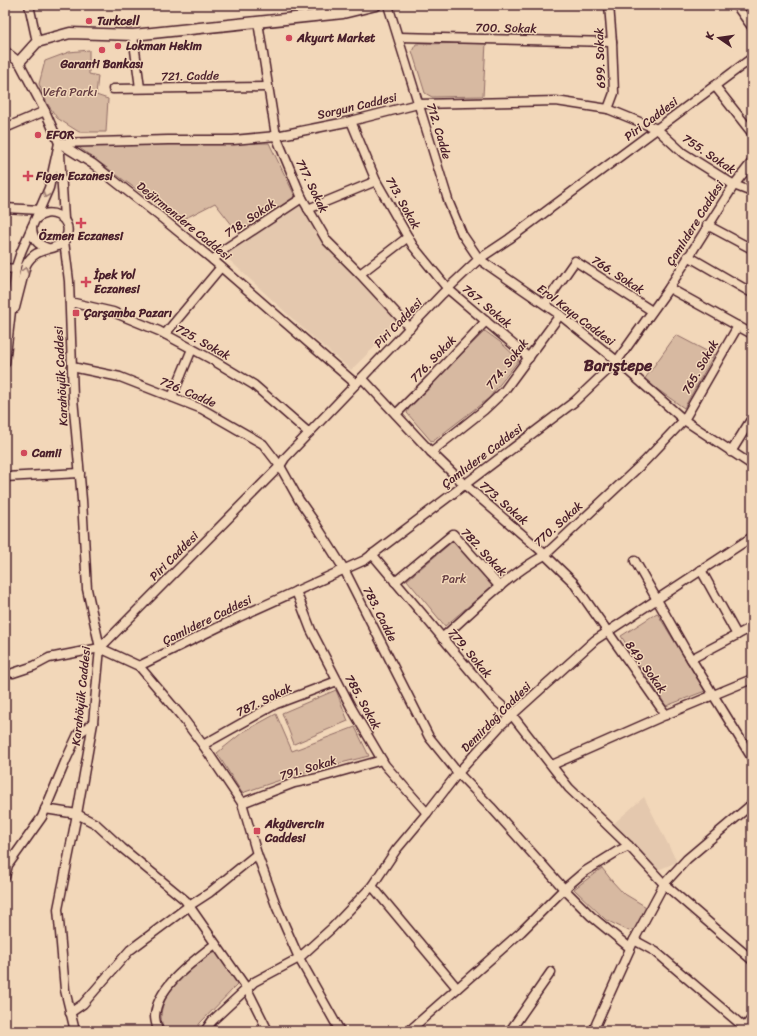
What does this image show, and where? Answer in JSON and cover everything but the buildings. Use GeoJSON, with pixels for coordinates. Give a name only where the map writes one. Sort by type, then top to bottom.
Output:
{"type":"FeatureCollection","features":[{"type":"Feature","properties":{"kind":"main road"},"geometry":{"type":"LineString","coordinates":[[19,62],[37,42],[70,33],[133,35],[343,13],[376,5]]}},
{"type":"Feature","properties":{"kind":"street"},"geometry":{"type":"LineString","coordinates":[[29,5],[37,42]]}},
{"type":"Feature","properties":{"kind":"street","name":"712. Cadde"},"geometry":{"type":"LineString","coordinates":[[388,5],[449,203],[462,234],[479,259]]}},
{"type":"Feature","properties":{"kind":"street","name":"699. Sokak"},"geometry":{"type":"LineString","coordinates":[[608,109],[614,93],[609,5]]}},
{"type":"Feature","properties":{"kind":"street"},"geometry":{"type":"LineString","coordinates":[[736,5],[752,27]]}},
{"type":"Feature","properties":{"kind":"street","name":"717. Sokak"},"geometry":{"type":"LineString","coordinates":[[258,22],[267,87],[276,136],[302,198],[327,241],[410,328]]}},
{"type":"Feature","properties":{"kind":"street"},"geometry":{"type":"LineString","coordinates":[[133,35],[140,88]]}},
{"type":"Feature","properties":{"kind":"street","name":"700. Sokak"},"geometry":{"type":"LineString","coordinates":[[399,38],[612,42]]}},
{"type":"Feature","properties":{"kind":"street"},"geometry":{"type":"LineString","coordinates":[[5,52],[19,62],[45,111],[59,143],[64,219],[67,230],[67,235],[60,245],[48,248],[33,255],[26,265],[8,334]]}},
{"type":"Feature","properties":{"kind":"street","name":"Piri Caddesi"},"geometry":{"type":"LineString","coordinates":[[100,648],[280,466],[285,458],[356,384],[479,259],[509,239],[752,58]]}},
{"type":"Feature","properties":{"kind":"street"},"geometry":{"type":"LineString","coordinates":[[715,86],[752,133]]}},
{"type":"Feature","properties":{"kind":"street","name":"721. Cadde"},"geometry":{"type":"LineString","coordinates":[[113,89],[267,87]]}},
{"type":"Feature","properties":{"kind":"street","name":"Sorgun Caddesi"},"geometry":{"type":"LineString","coordinates":[[59,143],[233,140],[276,136],[351,121],[418,104],[556,101],[608,109],[657,129]]}},
{"type":"Feature","properties":{"kind":"street"},"geometry":{"type":"LineString","coordinates":[[5,128],[45,111]]}},
{"type":"Feature","properties":{"kind":"street","name":"713. Sokak"},"geometry":{"type":"LineString","coordinates":[[351,121],[376,181],[413,246],[448,289]]}},
{"type":"Feature","properties":{"kind":"street","name":"755. Sokak"},"geometry":{"type":"LineString","coordinates":[[657,129],[683,153],[734,185],[752,192]]}},
{"type":"Feature","properties":{"kind":"street"},"geometry":{"type":"LineString","coordinates":[[5,363],[8,334],[8,305],[16,269],[21,252],[49,188],[59,143]]}},
{"type":"Feature","properties":{"kind":"street","name":"Değirmendere Caddesi"},"geometry":{"type":"LineString","coordinates":[[59,143],[93,164],[213,260],[356,384]]}},
{"type":"Feature","properties":{"kind":"street","name":"Çamlıdere Caddesi"},"geometry":{"type":"LineString","coordinates":[[139,666],[239,617],[365,560],[574,402],[617,361],[669,288],[707,225],[734,185],[752,162]]}},
{"type":"Feature","properties":{"kind":"street"},"geometry":{"type":"LineString","coordinates":[[308,209],[376,181]]}},
{"type":"Feature","properties":{"kind":"street","name":"718. Sokak"},"geometry":{"type":"LineString","coordinates":[[213,260],[226,248],[302,198]]}},
{"type":"Feature","properties":{"kind":"street"},"geometry":{"type":"LineString","coordinates":[[5,208],[40,210]]}},
{"type":"Feature","properties":{"kind":"street"},"geometry":{"type":"LineString","coordinates":[[48,248],[42,247],[34,238],[32,232],[34,223],[38,216],[49,213],[54,213],[64,219]]}},
{"type":"Feature","properties":{"kind":"street"},"geometry":{"type":"LineString","coordinates":[[707,225],[752,249]]}},
{"type":"Feature","properties":{"kind":"street"},"geometry":{"type":"LineString","coordinates":[[360,274],[408,237]]}},
{"type":"Feature","properties":{"kind":"street","name":"Karahöyük Caddesi"},"geometry":{"type":"LineString","coordinates":[[64,241],[69,281],[73,398],[80,473],[87,589],[100,648],[93,723],[58,909],[65,990],[75,1031]]}},
{"type":"Feature","properties":{"kind":"street"},"geometry":{"type":"LineString","coordinates":[[688,256],[752,292]]}},
{"type":"Feature","properties":{"kind":"street","name":"Erol Kaya Caddesi"},"geometry":{"type":"LineString","coordinates":[[479,259],[560,315],[617,361],[684,420],[752,465]]}},
{"type":"Feature","properties":{"kind":"street","name":"766. Sokak"},"geometry":{"type":"LineString","coordinates":[[545,304],[575,261],[652,311]]}},
{"type":"Feature","properties":{"kind":"street"},"geometry":{"type":"LineString","coordinates":[[165,334],[221,267]]}},
{"type":"Feature","properties":{"kind":"street"},"geometry":{"type":"LineString","coordinates":[[5,268],[16,269]]}},
{"type":"Feature","properties":{"kind":"street"},"geometry":{"type":"LineString","coordinates":[[669,288],[752,334]]}},
{"type":"Feature","properties":{"kind":"street","name":"767. Sokak"},"geometry":{"type":"LineString","coordinates":[[448,289],[529,358]]}},
{"type":"Feature","properties":{"kind":"street","name":"725. Sokak"},"geometry":{"type":"LineString","coordinates":[[70,302],[113,312],[165,334],[254,385],[309,433]]}},
{"type":"Feature","properties":{"kind":"street","name":"774. Sokak"},"geometry":{"type":"LineString","coordinates":[[431,452],[484,410],[504,391],[560,315]]}},
{"type":"Feature","properties":{"kind":"street","name":"776. Sokak"},"geometry":{"type":"LineString","coordinates":[[396,414],[486,320]]}},
{"type":"Feature","properties":{"kind":"street","name":"765. Sokak"},"geometry":{"type":"LineString","coordinates":[[684,420],[738,326]]}},
{"type":"Feature","properties":{"kind":"street"},"geometry":{"type":"LineString","coordinates":[[172,397],[192,349]]}},
{"type":"Feature","properties":{"kind":"street","name":"726. Cadde"},"geometry":{"type":"LineString","coordinates":[[72,367],[120,377],[202,409],[263,444],[280,466]]}},
{"type":"Feature","properties":{"kind":"street","name":"773. Sokak"},"geometry":{"type":"LineString","coordinates":[[362,378],[431,452],[465,485],[545,555],[573,582],[607,632]]}},
{"type":"Feature","properties":{"kind":"street"},"geometry":{"type":"LineString","coordinates":[[731,452],[752,418]]}},
{"type":"Feature","properties":{"kind":"street","name":"770. Sokak"},"geometry":{"type":"LineString","coordinates":[[442,638],[500,587],[531,563],[545,555],[645,461],[684,420]]}},
{"type":"Feature","properties":{"kind":"street","name":"783. Cadde"},"geometry":{"type":"LineString","coordinates":[[280,466],[299,500],[344,569],[430,737],[458,773],[491,807],[564,889],[591,916],[630,948]]}},
{"type":"Feature","properties":{"kind":"street"},"geometry":{"type":"LineString","coordinates":[[5,477],[80,473]]}},
{"type":"Feature","properties":{"kind":"street","name":"782. Sokak"},"geometry":{"type":"LineString","coordinates":[[395,582],[453,534],[500,587]]}},
{"type":"Feature","properties":{"kind":"street","name":"Demirdağ Caddesi"},"geometry":{"type":"LineString","coordinates":[[205,1031],[212,1021],[254,982],[299,958],[332,928],[372,886],[396,850],[458,773],[501,725],[595,640],[752,537]]}},
{"type":"Feature","properties":{"kind":"street","name":"779. Sokak"},"geometry":{"type":"LineString","coordinates":[[372,554],[493,698],[512,715],[569,788],[629,846],[664,884],[752,960]]}},
{"type":"Feature","properties":{"kind":"street"},"geometry":{"type":"LineString","coordinates":[[635,561],[691,659],[752,758]]}},
{"type":"Feature","properties":{"kind":"street"},"geometry":{"type":"LineString","coordinates":[[701,570],[736,635]]}},
{"type":"Feature","properties":{"kind":"street","name":"785. Sokak"},"geometry":{"type":"LineString","coordinates":[[296,591],[311,630],[337,681],[382,760],[427,813]]}},
{"type":"Feature","properties":{"kind":"street"},"geometry":{"type":"LineString","coordinates":[[691,659],[752,627]]}},
{"type":"Feature","properties":{"kind":"street","name":"849. Sokak"},"geometry":{"type":"LineString","coordinates":[[607,632],[666,715]]}},
{"type":"Feature","properties":{"kind":"street"},"geometry":{"type":"LineString","coordinates":[[13,673],[34,666],[49,658],[100,648],[139,666],[182,716],[242,803],[257,854],[277,908],[299,958],[340,1031]]}},
{"type":"Feature","properties":{"kind":"street"},"geometry":{"type":"LineString","coordinates":[[552,765],[752,679]]}},
{"type":"Feature","properties":{"kind":"street","name":"787. Sokak"},"geometry":{"type":"LineString","coordinates":[[203,745],[276,704],[337,681]]}},
{"type":"Feature","properties":{"kind":"street"},"geometry":{"type":"LineString","coordinates":[[5,877],[8,865],[42,817],[78,734],[93,723]]}},
{"type":"Feature","properties":{"kind":"street","name":"791. Sokak"},"geometry":{"type":"LineString","coordinates":[[242,803],[294,783],[318,778],[382,760]]}},
{"type":"Feature","properties":{"kind":"street"},"geometry":{"type":"LineString","coordinates":[[593,1031],[630,948],[664,884],[687,858],[752,804]]}},
{"type":"Feature","properties":{"kind":"street"},"geometry":{"type":"LineString","coordinates":[[46,809],[77,814],[96,824],[122,848],[185,900],[247,989],[268,1031]]}},
{"type":"Feature","properties":{"kind":"street"},"geometry":{"type":"LineString","coordinates":[[409,1031],[521,932],[564,889],[584,872],[629,846]]}},
{"type":"Feature","properties":{"kind":"street"},"geometry":{"type":"LineString","coordinates":[[70,1013],[82,1004],[130,950],[209,893],[257,854]]}},
{"type":"Feature","properties":{"kind":"street"},"geometry":{"type":"LineString","coordinates":[[372,886],[457,988]]}},
{"type":"Feature","properties":{"kind":"street"},"geometry":{"type":"LineString","coordinates":[[634,940],[656,952],[744,1029],[752,1018]]}},
{"type":"Feature","properties":{"kind":"street"},"geometry":{"type":"LineString","coordinates":[[158,1031],[155,1016],[158,1004],[166,990],[174,978],[215,944]]}},
{"type":"Feature","properties":{"kind":"street"},"geometry":{"type":"LineString","coordinates":[[510,1031],[551,972]]}},
{"type":"Feature","properties":{"kind":"shaded area"},"geometry":{"type":"Polygon","coordinates":[[[299,203],[323,243],[399,323],[351,370],[310,335],[225,256],[299,203]]]}},
{"type":"Feature","properties":{"kind":"shaded area"},"geometry":{"type":"Polygon","coordinates":[[[644,797],[677,862],[658,870],[612,825],[644,797]]]}},
{"type":"Feature","properties":{"kind":"green space"},"geometry":{"type":"Polygon","coordinates":[[[486,43],[483,96],[432,97],[425,93],[412,51],[416,44],[486,43]]]}},
{"type":"Feature","properties":{"kind":"green space","name":"Vefa Parkı"},"geometry":{"type":"Polygon","coordinates":[[[89,50],[89,74],[98,76],[96,95],[108,99],[106,132],[79,132],[57,118],[47,103],[39,84],[45,61],[69,52],[89,50]]]}},
{"type":"Feature","properties":{"kind":"green space"},"geometry":{"type":"Polygon","coordinates":[[[269,143],[295,196],[240,235],[215,203],[180,221],[77,146],[269,143]]]}},
{"type":"Feature","properties":{"kind":"green space"},"geometry":{"type":"Polygon","coordinates":[[[485,331],[500,342],[519,360],[489,398],[432,442],[407,413],[410,405],[485,331]]]}},
{"type":"Feature","properties":{"kind":"green space"},"geometry":{"type":"Polygon","coordinates":[[[676,335],[714,355],[684,408],[644,380],[676,335]]]}},
{"type":"Feature","properties":{"kind":"green space","name":"Park"},"geometry":{"type":"Polygon","coordinates":[[[459,536],[497,582],[445,626],[407,580],[459,536]]]}},
{"type":"Feature","properties":{"kind":"green space"},"geometry":{"type":"Polygon","coordinates":[[[657,613],[705,691],[666,706],[621,636],[657,613]]]}},
{"type":"Feature","properties":{"kind":"green space"},"geometry":{"type":"Polygon","coordinates":[[[336,690],[348,721],[294,744],[282,713],[336,690]]]}},
{"type":"Feature","properties":{"kind":"green space"},"geometry":{"type":"Polygon","coordinates":[[[276,714],[292,751],[355,727],[369,756],[301,773],[242,793],[217,753],[243,732],[276,714]]]}},
{"type":"Feature","properties":{"kind":"green space"},"geometry":{"type":"Polygon","coordinates":[[[602,868],[623,893],[648,908],[637,928],[629,931],[606,920],[574,889],[602,868]]]}},
{"type":"Feature","properties":{"kind":"green space"},"geometry":{"type":"Polygon","coordinates":[[[215,951],[238,984],[200,1023],[195,1031],[164,1031],[161,1016],[167,996],[181,979],[215,951]]]}},
{"type":"Feature","properties":{"kind":"place","name":"Turkcell"},"geometry":{"type":"Point","coordinates":[89,21]}},
{"type":"Feature","properties":{"kind":"place","name":"Akyurt Market"},"geometry":{"type":"Point","coordinates":[289,38]}},
{"type":"Feature","properties":{"kind":"place","name":"Lokman Hekim"},"geometry":{"type":"Point","coordinates":[118,46]}},
{"type":"Feature","properties":{"kind":"place","name":"Garanti Bankası"},"geometry":{"type":"Point","coordinates":[102,50]}},
{"type":"Feature","properties":{"kind":"place","name":"EFOR"},"geometry":{"type":"Point","coordinates":[38,135]}},
{"type":"Feature","properties":{"kind":"place","name":"Figen Eczanesi"},"geometry":{"type":"Point","coordinates":[28,176]}},
{"type":"Feature","properties":{"kind":"place","name":"Özmen Eczanesi"},"geometry":{"type":"Point","coordinates":[81,223]}},
{"type":"Feature","properties":{"kind":"place","name":"İpek Yol Eczanesi"},"geometry":{"type":"Point","coordinates":[86,282]}},
{"type":"Feature","properties":{"kind":"place","name":"Çarşamba Pazarı"},"geometry":{"type":"Point","coordinates":[76,313]}},
{"type":"Feature","properties":{"kind":"place","name":"Camii"},"geometry":{"type":"Point","coordinates":[24,453]}},
{"type":"Feature","properties":{"kind":"place","name":"Akgüvercin Caddesi"},"geometry":{"type":"Point","coordinates":[257,831]}},
{"type":"Feature","properties":{"kind":"district","name":"Barıştepe"},"geometry":{"type":"Point","coordinates":[618,365]}}]}
